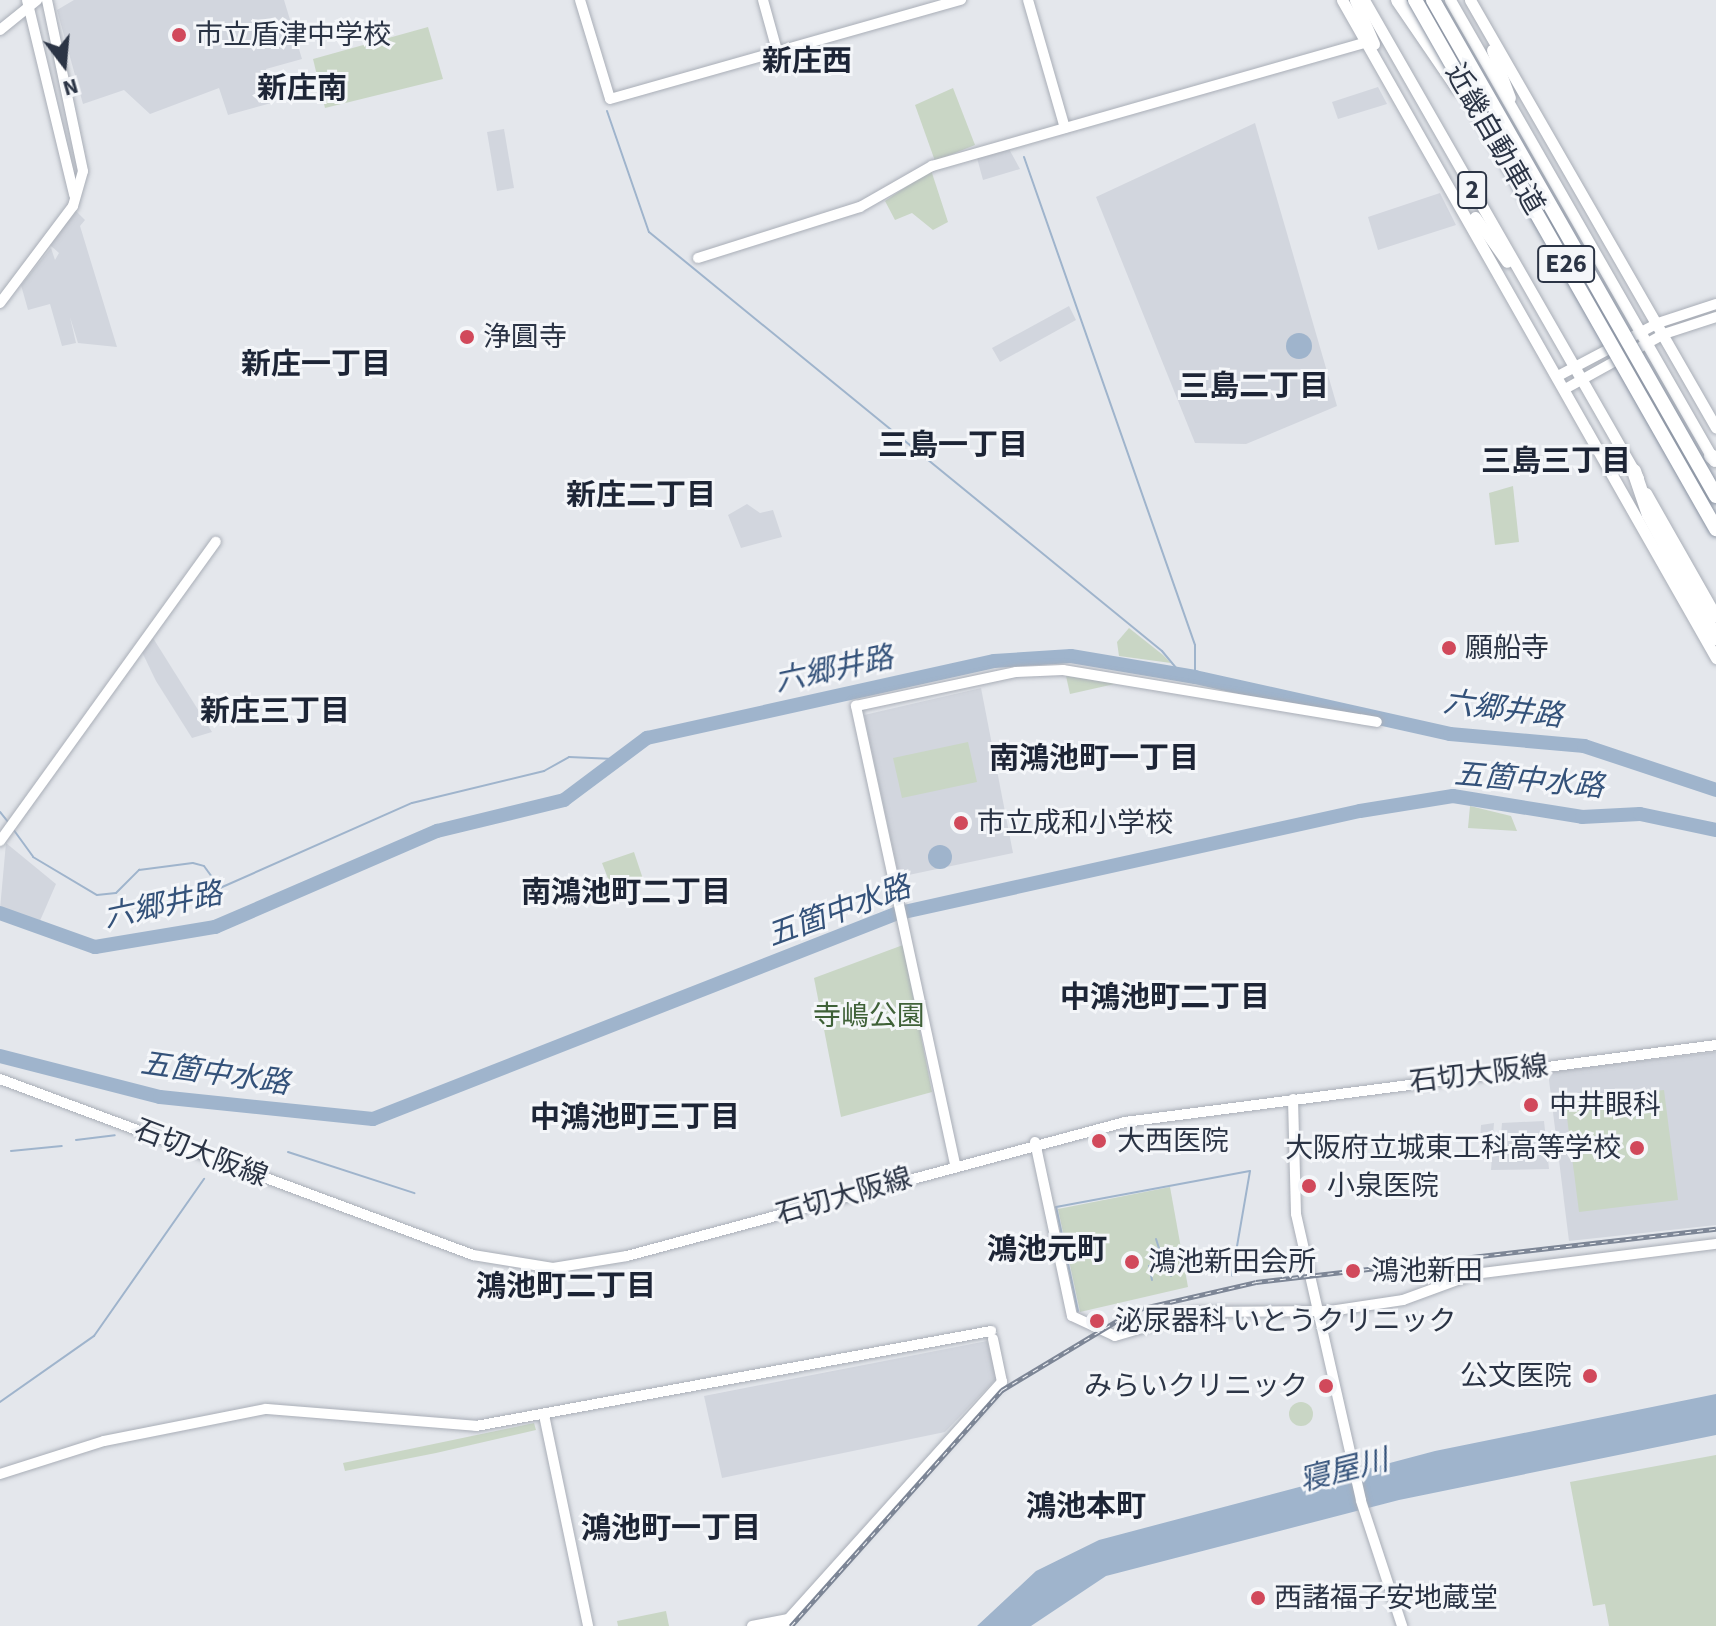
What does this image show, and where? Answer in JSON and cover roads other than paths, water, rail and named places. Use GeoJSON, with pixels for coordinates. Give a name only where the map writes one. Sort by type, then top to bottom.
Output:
{"type":"FeatureCollection","features":[{"type":"Feature","properties":{"kind":"highway"},"geometry":{"type":"LineString","coordinates":[[1398,0],[1505,158]]}},
{"type":"Feature","properties":{"kind":"highway","name":"近畿自動車道"},"geometry":{"type":"LineString","coordinates":[[1415,0],[1716,529]]}},
{"type":"Feature","properties":{"kind":"highway","name":"近畿自動車道"},"geometry":{"type":"LineString","coordinates":[[1433,0],[1716,496]]}},
{"type":"Feature","properties":{"kind":"highway"},"geometry":{"type":"LineString","coordinates":[[1634,471],[1649,515],[1716,638]]}},
{"type":"Feature","properties":{"kind":"main road","name":"2"},"geometry":{"type":"LineString","coordinates":[[1342,0],[1716,658]]}},
{"type":"Feature","properties":{"kind":"main road"},"geometry":{"type":"LineString","coordinates":[[1355,0],[1387,79]]}},
{"type":"Feature","properties":{"kind":"main road","name":"2"},"geometry":{"type":"LineString","coordinates":[[1364,0],[1716,616]]}},
{"type":"Feature","properties":{"kind":"main road"},"geometry":{"type":"LineString","coordinates":[[1450,0],[1714,460]]}},
{"type":"Feature","properties":{"kind":"main road"},"geometry":{"type":"LineString","coordinates":[[1470,0],[1716,427]]}},
{"type":"Feature","properties":{"kind":"main road"},"geometry":{"type":"LineString","coordinates":[[1483,23],[1513,112]]}},
{"type":"Feature","properties":{"kind":"main road"},"geometry":{"type":"LineString","coordinates":[[1426,147],[1530,290]]}},
{"type":"Feature","properties":{"kind":"street"},"geometry":{"type":"LineString","coordinates":[[0,303],[75,197],[83,171],[47,0]]}},
{"type":"Feature","properties":{"kind":"street"},"geometry":{"type":"LineString","coordinates":[[580,0],[610,99],[961,0]]}},
{"type":"Feature","properties":{"kind":"street"},"geometry":{"type":"LineString","coordinates":[[763,0],[778,54]]}},
{"type":"Feature","properties":{"kind":"street"},"geometry":{"type":"LineString","coordinates":[[1028,0],[1065,128]]}},
{"type":"Feature","properties":{"kind":"street"},"geometry":{"type":"LineString","coordinates":[[30,1],[75,197]]}},
{"type":"Feature","properties":{"kind":"street"},"geometry":{"type":"LineString","coordinates":[[0,30],[30,1]]}},
{"type":"Feature","properties":{"kind":"street"},"geometry":{"type":"LineString","coordinates":[[698,258],[860,207],[900,189],[921,169],[1366,42]]}},
{"type":"Feature","properties":{"kind":"street"},"geometry":{"type":"LineString","coordinates":[[1565,389],[1647,344],[1661,329],[1716,304]]}},
{"type":"Feature","properties":{"kind":"street"},"geometry":{"type":"LineString","coordinates":[[1558,376],[1640,332],[1716,317]]}},
{"type":"Feature","properties":{"kind":"street"},"geometry":{"type":"LineString","coordinates":[[0,841],[216,542]]}},
{"type":"Feature","properties":{"kind":"street"},"geometry":{"type":"LineString","coordinates":[[955,1164],[856,706],[1016,672],[1063,670],[1377,722]]}},
{"type":"Feature","properties":{"kind":"street","name":"石切大阪線"},"geometry":{"type":"LineString","coordinates":[[0,1079],[462,1251],[531,1268],[606,1262],[1035,1142],[1293,1099],[1716,1045]]}},
{"type":"Feature","properties":{"kind":"street"},"geometry":{"type":"LineString","coordinates":[[1293,1099],[1291,1189],[1364,1511],[1402,1626]]}},
{"type":"Feature","properties":{"kind":"street"},"geometry":{"type":"LineString","coordinates":[[1035,1142],[1075,1319],[1115,1336],[1207,1311],[1319,1312],[1403,1300],[1474,1274],[1716,1244]]}},
{"type":"Feature","properties":{"kind":"street"},"geometry":{"type":"LineString","coordinates":[[0,1474],[122,1437],[290,1407],[464,1426],[544,1415],[992,1335],[1002,1382],[785,1622],[752,1626]]}},
{"type":"Feature","properties":{"kind":"street"},"geometry":{"type":"LineString","coordinates":[[544,1415],[588,1626]]}},
{"type":"Feature","properties":{"kind":"water"},"geometry":{"type":"Polygon","coordinates":[[[1299,333],[1308,337],[1312,346],[1308,355],[1299,359],[1290,355],[1286,346],[1290,337],[1299,333]]]}},
{"type":"Feature","properties":{"kind":"water"},"geometry":{"type":"Polygon","coordinates":[[[940,845],[948,849],[952,857],[948,865],[940,869],[932,865],[928,857],[932,849],[940,845]]]}},
{"type":"Feature","properties":{"kind":"water"},"geometry":{"type":"Polygon","coordinates":[[[1716,1394],[1716,1435],[1399,1500],[1106,1576],[1031,1626],[977,1626],[1036,1571],[1099,1540],[1435,1451],[1716,1394]]]}},
{"type":"Feature","properties":{"kind":"waterway"},"geometry":{"type":"LineString","coordinates":[[607,111],[649,232],[1162,651],[1183,676]]}},
{"type":"Feature","properties":{"kind":"waterway"},"geometry":{"type":"LineString","coordinates":[[1024,157],[1195,645],[1195,677]]}},
{"type":"Feature","properties":{"kind":"waterway","name":"六郷井路"},"geometry":{"type":"LineString","coordinates":[[0,913],[95,947],[215,927],[437,831],[564,800],[647,738],[994,661],[1071,656],[1195,677],[1450,734],[1584,746],[1716,790]]}},
{"type":"Feature","properties":{"kind":"waterway"},"geometry":{"type":"LineString","coordinates":[[13,829],[33,857],[97,895],[116,893],[139,870],[193,863],[204,866],[220,888],[412,803],[544,771],[569,757],[614,759]]}},
{"type":"Feature","properties":{"kind":"waterway","name":"五箇中水路"},"geometry":{"type":"LineString","coordinates":[[0,1056],[160,1097],[373,1119],[895,914],[1360,811],[1453,796],[1582,817],[1640,814],[1716,830]]}},
{"type":"Feature","properties":{"kind":"waterway"},"geometry":{"type":"LineString","coordinates":[[0,812],[9,823]]}},
{"type":"Feature","properties":{"kind":"waterway"},"geometry":{"type":"LineString","coordinates":[[76,1140],[115,1135]]}},
{"type":"Feature","properties":{"kind":"waterway"},"geometry":{"type":"LineString","coordinates":[[11,1151],[62,1146]]}},
{"type":"Feature","properties":{"kind":"waterway"},"geometry":{"type":"LineString","coordinates":[[288,1152],[414,1193]]}},
{"type":"Feature","properties":{"kind":"waterway"},"geometry":{"type":"LineString","coordinates":[[1078,1311],[1056,1207],[1250,1171],[1232,1275]]}},
{"type":"Feature","properties":{"kind":"waterway"},"geometry":{"type":"LineString","coordinates":[[0,1402],[94,1336],[204,1179]]}},
{"type":"Feature","properties":{"kind":"waterway"},"geometry":{"type":"LineString","coordinates":[[1156,1239],[1163,1261]]}},
{"type":"Feature","properties":{"kind":"waterway"},"geometry":{"type":"LineString","coordinates":[[1152,1280],[1149,1266],[1163,1262],[1171,1276]]}},
{"type":"Feature","properties":{"kind":"railway"},"geometry":{"type":"LineString","coordinates":[[791,1626],[1002,1390],[1135,1310],[1256,1282],[1716,1229]]}},
{"type":"Feature","properties":{"kind":"place","name":"市立盾津中学校"},"geometry":{"type":"Point","coordinates":[179,35]}},
{"type":"Feature","properties":{"kind":"place","name":"浄圓寺"},"geometry":{"type":"Point","coordinates":[467,337]}},
{"type":"Feature","properties":{"kind":"place","name":"願船寺"},"geometry":{"type":"Point","coordinates":[1449,648]}},
{"type":"Feature","properties":{"kind":"place","name":"市立成和小学校"},"geometry":{"type":"Point","coordinates":[961,823]}},
{"type":"Feature","properties":{"kind":"place","name":"中井眼科"},"geometry":{"type":"Point","coordinates":[1531,1105]}},
{"type":"Feature","properties":{"kind":"place","name":"大西医院"},"geometry":{"type":"Point","coordinates":[1099,1141]}},
{"type":"Feature","properties":{"kind":"place","name":"大阪府立城東工科高等学校"},"geometry":{"type":"Point","coordinates":[1637,1148]}},
{"type":"Feature","properties":{"kind":"place","name":"小泉医院"},"geometry":{"type":"Point","coordinates":[1309,1186]}},
{"type":"Feature","properties":{"kind":"place","name":"鴻池新田会所"},"geometry":{"type":"Point","coordinates":[1132,1262]}},
{"type":"Feature","properties":{"kind":"place","name":"鴻池新田"},"geometry":{"type":"Point","coordinates":[1353,1271]}},
{"type":"Feature","properties":{"kind":"place","name":"泌尿器科 いとうクリニック"},"geometry":{"type":"Point","coordinates":[1097,1321]}},
{"type":"Feature","properties":{"kind":"place","name":"公文医院"},"geometry":{"type":"Point","coordinates":[1590,1376]}},
{"type":"Feature","properties":{"kind":"place","name":"みらいクリニック"},"geometry":{"type":"Point","coordinates":[1326,1386]}},
{"type":"Feature","properties":{"kind":"place","name":"西諸福子安地蔵堂"},"geometry":{"type":"Point","coordinates":[1258,1598]}},
{"type":"Feature","properties":{"kind":"district","name":"新庄西"},"geometry":{"type":"Point","coordinates":[807,62]}},
{"type":"Feature","properties":{"kind":"district","name":"新庄南"},"geometry":{"type":"Point","coordinates":[302,89]}},
{"type":"Feature","properties":{"kind":"district","name":"新庄一丁目"},"geometry":{"type":"Point","coordinates":[316,365]}},
{"type":"Feature","properties":{"kind":"district","name":"三島二丁目"},"geometry":{"type":"Point","coordinates":[1254,387]}},
{"type":"Feature","properties":{"kind":"district","name":"三島一丁目"},"geometry":{"type":"Point","coordinates":[953,446]}},
{"type":"Feature","properties":{"kind":"district","name":"三島三丁目"},"geometry":{"type":"Point","coordinates":[1556,462]}},
{"type":"Feature","properties":{"kind":"district","name":"新庄二丁目"},"geometry":{"type":"Point","coordinates":[641,496]}},
{"type":"Feature","properties":{"kind":"district","name":"新庄三丁目"},"geometry":{"type":"Point","coordinates":[275,712]}},
{"type":"Feature","properties":{"kind":"district","name":"南鴻池町一丁目"},"geometry":{"type":"Point","coordinates":[1094,759]}},
{"type":"Feature","properties":{"kind":"district","name":"南鴻池町二丁目"},"geometry":{"type":"Point","coordinates":[626,893]}},
{"type":"Feature","properties":{"kind":"district","name":"中鴻池町二丁目"},"geometry":{"type":"Point","coordinates":[1165,998]}},
{"type":"Feature","properties":{"kind":"district","name":"中鴻池町三丁目"},"geometry":{"type":"Point","coordinates":[635,1118]}},
{"type":"Feature","properties":{"kind":"district","name":"鴻池元町"},"geometry":{"type":"Point","coordinates":[1047,1250]}},
{"type":"Feature","properties":{"kind":"district","name":"鴻池町二丁目"},"geometry":{"type":"Point","coordinates":[566,1287]}},
{"type":"Feature","properties":{"kind":"district","name":"鴻池本町"},"geometry":{"type":"Point","coordinates":[1086,1507]}},
{"type":"Feature","properties":{"kind":"district","name":"鴻池町一丁目"},"geometry":{"type":"Point","coordinates":[671,1529]}},
{"type":"Feature","properties":{"kind":"park label","name":"寺嶋公園"},"geometry":{"type":"Point","coordinates":[869,1016]}},
{"type":"Feature","properties":{"kind":"water label","name":"寝屋川"},"geometry":{"type":"Point","coordinates":[1344,1471]}}]}
